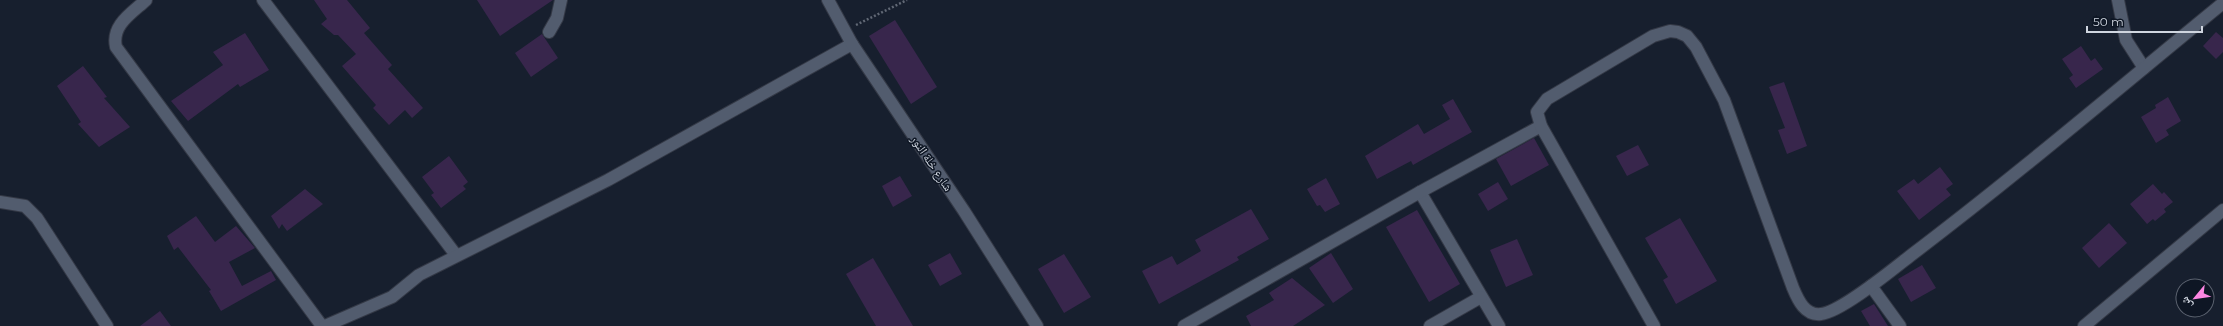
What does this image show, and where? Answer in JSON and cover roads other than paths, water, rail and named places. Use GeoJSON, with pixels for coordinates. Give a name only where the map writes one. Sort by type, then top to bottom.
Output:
{"type":"FeatureCollection","features":[{"type":"Feature","properties":{"kind":"street"},"geometry":{"type":"LineString","coordinates":[[146,0],[119,25],[114,37],[116,47],[322,326]]}},
{"type":"Feature","properties":{"kind":"street"},"geometry":{"type":"LineString","coordinates":[[263,0],[456,256]]}},
{"type":"Feature","properties":{"kind":"street"},"geometry":{"type":"LineString","coordinates":[[549,32],[557,18],[561,0]]}},
{"type":"Feature","properties":{"kind":"street","name":"شارع خلة النور"},"geometry":{"type":"LineString","coordinates":[[828,0],[852,44],[964,211],[1037,326]]}},
{"type":"Feature","properties":{"kind":"street"},"geometry":{"type":"LineString","coordinates":[[2118,0],[2126,40],[2144,68]]}},
{"type":"Feature","properties":{"kind":"street"},"geometry":{"type":"LineString","coordinates":[[1654,326],[1541,126],[1537,112],[1547,99],[1653,36],[1670,31],[1682,34],[1696,47],[1724,100],[1801,306],[1811,312],[1821,314],[1833,310],[1871,286],[1967,213],[2223,3]]}},
{"type":"Feature","properties":{"kind":"street"},"geometry":{"type":"LineString","coordinates":[[325,326],[392,297],[419,275],[608,180],[852,44]]}},
{"type":"Feature","properties":{"kind":"street"},"geometry":{"type":"LineString","coordinates":[[1184,326],[1420,192],[1541,126]]}},
{"type":"Feature","properties":{"kind":"street"},"geometry":{"type":"LineString","coordinates":[[1420,192],[1499,326]]}},
{"type":"Feature","properties":{"kind":"street"},"geometry":{"type":"LineString","coordinates":[[0,202],[25,206],[37,218],[107,326]]}},
{"type":"Feature","properties":{"kind":"street"},"geometry":{"type":"LineString","coordinates":[[2084,326],[2223,210]]}},
{"type":"Feature","properties":{"kind":"street"},"geometry":{"type":"LineString","coordinates":[[1871,286],[1900,326]]}},
{"type":"Feature","properties":{"kind":"street"},"geometry":{"type":"LineString","coordinates":[[1430,326],[1481,297]]}}]}
